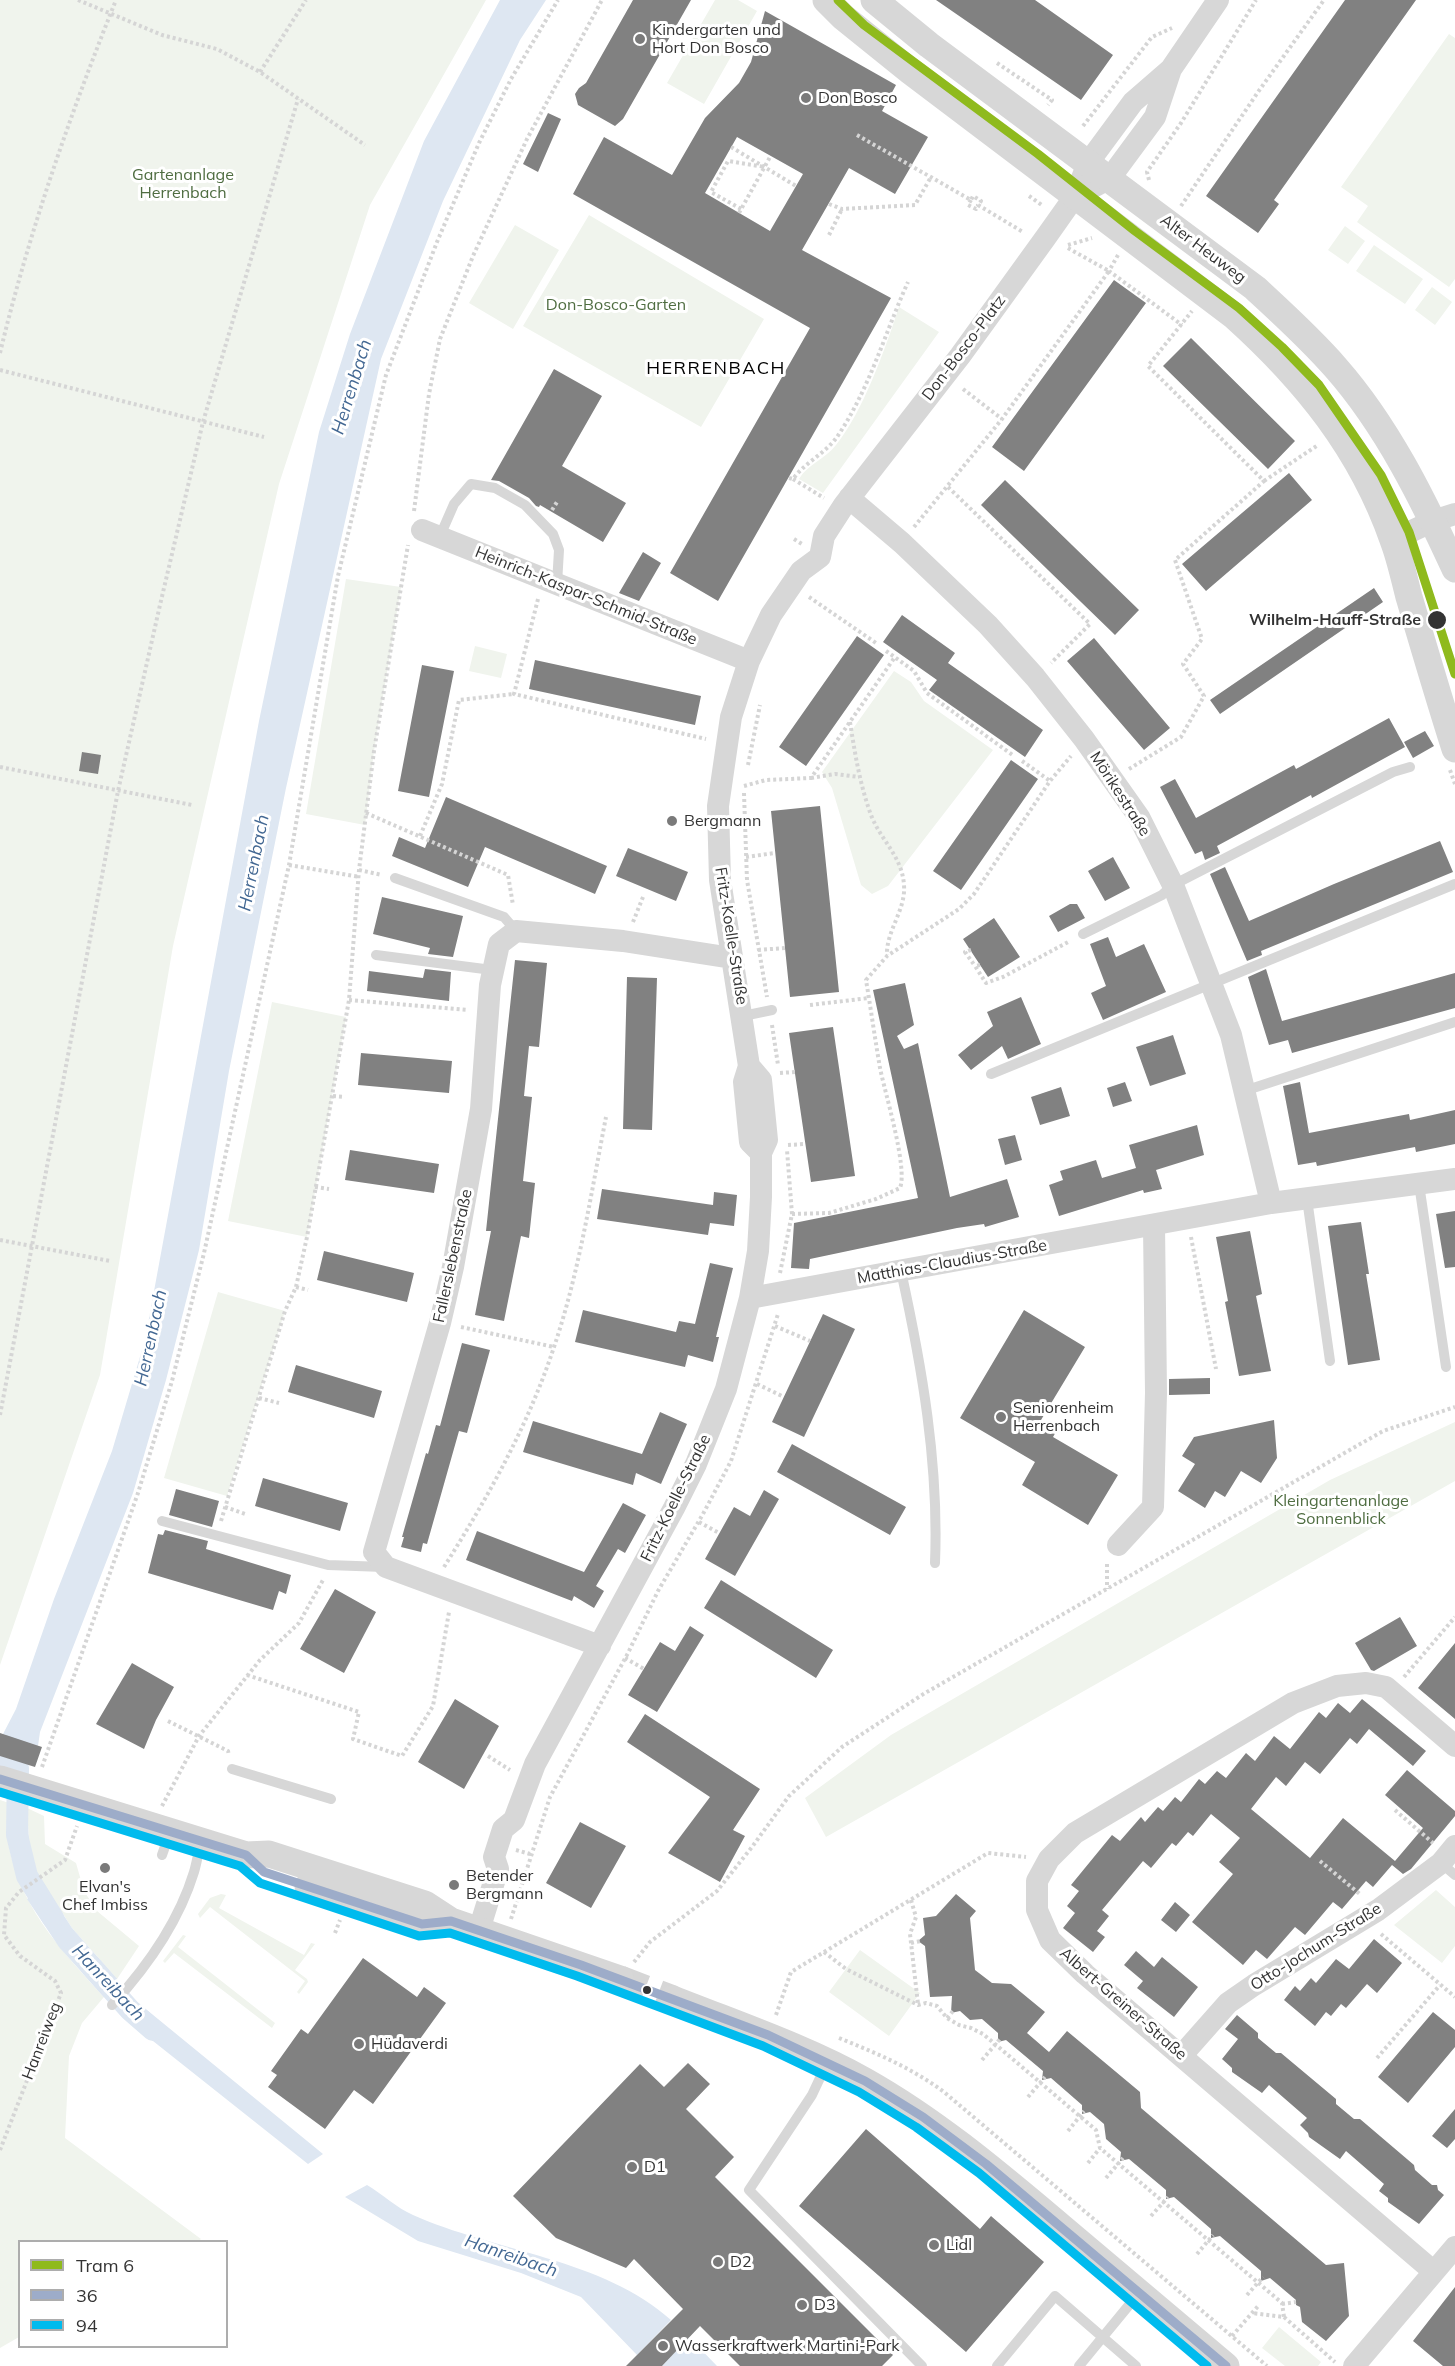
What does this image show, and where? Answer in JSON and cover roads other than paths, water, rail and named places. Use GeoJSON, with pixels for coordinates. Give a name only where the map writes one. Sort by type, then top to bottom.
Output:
{"type":"FeatureCollection","features":[{"type":"Feature","properties":{"kind":"street"},"geometry":{"type":"LineString","coordinates":[[826,0],[843,17],[910,71],[1234,316],[1275,353],[1311,393],[1338,431],[1370,486],[1393,540],[1452,758]]}},
{"type":"Feature","properties":{"kind":"street","name":"Alter Heuweg"},"geometry":{"type":"LineString","coordinates":[[874,0],[930,45],[1088,163],[1154,205],[1255,288],[1301,330],[1337,369],[1444,517],[1455,568]]}},
{"type":"Feature","properties":{"kind":"street"},"geometry":{"type":"LineString","coordinates":[[1075,196],[1088,163],[1133,102],[1171,69],[1218,0]]}},
{"type":"Feature","properties":{"kind":"street"},"geometry":{"type":"LineString","coordinates":[[1075,196],[1110,178],[1155,117],[1171,69]]}},
{"type":"Feature","properties":{"kind":"street","name":"Don-Bosco-Platz"},"geometry":{"type":"LineString","coordinates":[[849,498],[960,356],[1075,196]]}},
{"type":"Feature","properties":{"kind":"street","name":"Fritz-Koelle-Straße"},"geometry":{"type":"LineString","coordinates":[[479,1930],[498,1869],[508,1862],[518,1833],[514,1820],[535,1764],[696,1464],[726,1389],[750,1298],[758,1251],[761,1153],[750,1142],[744,1082],[750,1066],[720,880],[718,806],[731,717],[749,661],[771,615],[808,580],[820,556],[824,536],[849,498]]}},
{"type":"Feature","properties":{"kind":"street","name":"Mörikestraße"},"geometry":{"type":"LineString","coordinates":[[849,498],[902,543],[988,625],[1035,676],[1084,739],[1139,817],[1173,885],[1231,1035],[1271,1203]]}},
{"type":"Feature","properties":{"kind":"street"},"geometry":{"type":"LineString","coordinates":[[1393,540],[1444,517]]}},
{"type":"Feature","properties":{"kind":"street","name":"Heinrich-Kaspar-Schmid-Straße"},"geometry":{"type":"LineString","coordinates":[[421,530],[749,661]]}},
{"type":"Feature","properties":{"kind":"street"},"geometry":{"type":"LineString","coordinates":[[516,931],[622,941],[732,958]]}},
{"type":"Feature","properties":{"kind":"street","name":"Fallerslebenstraße"},"geometry":{"type":"LineString","coordinates":[[386,1567],[374,1552],[440,1323],[461,1223],[481,1109],[492,970],[499,944],[516,931]]}},
{"type":"Feature","properties":{"kind":"street","name":"Matthias-Claudius-Straße"},"geometry":{"type":"LineString","coordinates":[[750,1298],[1271,1203],[1455,1179]]}},
{"type":"Feature","properties":{"kind":"street"},"geometry":{"type":"LineString","coordinates":[[1113,1551],[1153,1508],[1156,1393],[1154,1225]]}},
{"type":"Feature","properties":{"kind":"street"},"geometry":{"type":"LineString","coordinates":[[386,1567],[600,1646]]}},
{"type":"Feature","properties":{"kind":"street","name":"Albert-Greiner-Straße"},"geometry":{"type":"LineString","coordinates":[[1433,2271],[1182,2055],[1084,1974],[1050,1940],[1037,1910],[1037,1881],[1049,1859],[1075,1833],[1293,1703],[1337,1686],[1366,1683],[1386,1687],[1455,1746]]}},
{"type":"Feature","properties":{"kind":"street"},"geometry":{"type":"LineString","coordinates":[[0,1779],[37,1780],[84,1806],[246,1855],[264,1872],[407,1919],[422,1923],[451,1921],[624,1974]]}},
{"type":"Feature","properties":{"kind":"street","name":"Otto-Jochum-Straße"},"geometry":{"type":"LineString","coordinates":[[1182,2055],[1228,2003],[1371,1915],[1450,1860]]}},
{"type":"Feature","properties":{"kind":"street"},"geometry":{"type":"LineString","coordinates":[[673,1999],[768,2035],[827,2062],[865,2081],[946,2133],[1226,2366]]}},
{"type":"Feature","properties":{"kind":"street"},"geometry":{"type":"LineString","coordinates":[[1354,2366],[1455,2247]]}},
{"type":"Feature","properties":{"kind":"lane"},"geometry":{"type":"LineString","coordinates":[[421,530],[454,504],[471,484],[495,488],[525,505],[553,534],[559,550],[549,582]]}},
{"type":"Feature","properties":{"kind":"lane"},"geometry":{"type":"LineString","coordinates":[[1083,934],[1162,895],[1173,885],[1393,772],[1410,767]]}},
{"type":"Feature","properties":{"kind":"lane"},"geometry":{"type":"LineString","coordinates":[[395,878],[504,917],[516,931]]}},
{"type":"Feature","properties":{"kind":"lane"},"geometry":{"type":"LineString","coordinates":[[991,1074],[1455,884]]}},
{"type":"Feature","properties":{"kind":"lane"},"geometry":{"type":"LineString","coordinates":[[376,955],[492,970]]}},
{"type":"Feature","properties":{"kind":"lane"},"geometry":{"type":"LineString","coordinates":[[743,1016],[770,1010]]}},
{"type":"Feature","properties":{"kind":"lane"},"geometry":{"type":"LineString","coordinates":[[1244,1091],[1455,1022]]}},
{"type":"Feature","properties":{"kind":"lane"},"geometry":{"type":"LineString","coordinates":[[1419,1184],[1446,1366]]}},
{"type":"Feature","properties":{"kind":"lane"},"geometry":{"type":"LineString","coordinates":[[1307,1199],[1330,1361]]}},
{"type":"Feature","properties":{"kind":"lane"},"geometry":{"type":"LineString","coordinates":[[901,1271],[915,1334],[934,1469],[935,1563]]}},
{"type":"Feature","properties":{"kind":"lane"},"geometry":{"type":"LineString","coordinates":[[162,1521],[328,1565],[386,1567]]}},
{"type":"Feature","properties":{"kind":"lane"},"geometry":{"type":"LineString","coordinates":[[232,1769],[331,1799]]}},
{"type":"Feature","properties":{"kind":"lane"},"geometry":{"type":"LineString","coordinates":[[112,2005],[146,1965],[176,1914],[194,1872],[202,1841]]}},
{"type":"Feature","properties":{"kind":"lane"},"geometry":{"type":"LineString","coordinates":[[827,2062],[812,2095],[749,2190],[922,2366]]}},
{"type":"Feature","properties":{"kind":"lane"},"geometry":{"type":"LineString","coordinates":[[1079,2366],[1139,2293]]}},
{"type":"Feature","properties":{"kind":"lane"},"geometry":{"type":"LineString","coordinates":[[997,2366],[1055,2295],[1136,2366]]}},
{"type":"Feature","properties":{"kind":"water","name":"Herrenbach"},"geometry":{"type":"Polygon","coordinates":[[[500,0],[546,0],[520,40],[443,201],[381,359],[286,788],[229,1071],[199,1250],[166,1380],[133,1493],[40,1732],[38,1746],[3,1734],[16,1709],[54,1599],[112,1451],[145,1340],[259,721],[319,432],[350,334],[424,141],[500,0]]]}},
{"type":"Feature","properties":{"kind":"water"},"geometry":{"type":"Polygon","coordinates":[[[9,1803],[27,1808],[29,1842],[35,1870],[18,1881],[7,1834],[9,1803]]]}},
{"type":"Feature","properties":{"kind":"water"},"geometry":{"type":"Polygon","coordinates":[[[46,1888],[72,1928],[117,1979],[104,1997],[59,1947],[27,1899],[46,1888]]]}},
{"type":"Feature","properties":{"kind":"water"},"geometry":{"type":"Polygon","coordinates":[[[136,2001],[323,2154],[308,2164],[124,2018],[136,2001]]]}},
{"type":"Feature","properties":{"kind":"water"},"geometry":{"type":"Polygon","coordinates":[[[367,2185],[413,2215],[478,2238],[581,2269],[614,2283],[644,2299],[671,2320],[637,2355],[581,2297],[521,2273],[418,2241],[345,2197],[367,2185]]]}},
{"type":"Feature","properties":{"kind":"water"},"geometry":{"type":"Polygon","coordinates":[[[689,2337],[717,2366],[662,2366],[689,2337]]]}},
{"type":"Feature","properties":{"kind":"waterway"},"geometry":{"type":"LineString","coordinates":[[0,1771],[20,1733]]}},
{"type":"Feature","properties":{"kind":"waterway","name":"Hanreibach"},"geometry":{"type":"LineString","coordinates":[[18,1768],[17,1835],[27,1876],[53,1918]]}},
{"type":"Feature","properties":{"kind":"waterway","name":"Hanreibach"},"geometry":{"type":"LineString","coordinates":[[90,1965],[130,2010],[153,2030]]}},
{"type":"Feature","properties":{"kind":"tunnel"},"geometry":{"type":"LineString","coordinates":[[620,1979],[673,1999]]}},
{"type":"Feature","properties":{"kind":"tram line","name":"6"},"geometry":{"type":"LineString","coordinates":[[838,0],[864,25],[1038,154],[1135,231],[1239,308],[1319,385],[1381,475],[1409,532],[1455,674]]}},
{"type":"Feature","properties":{"kind":"place","name":"Kindergarten und Hort Don Bosco"},"geometry":{"type":"Point","coordinates":[640,39]}},
{"type":"Feature","properties":{"kind":"place","name":"Don Bosco"},"geometry":{"type":"Point","coordinates":[806,98]}},
{"type":"Feature","properties":{"kind":"place","name":"Wilhelm-Hauff-Straße"},"geometry":{"type":"Point","coordinates":[1437,620]}},
{"type":"Feature","properties":{"kind":"place","name":"Bergmann"},"geometry":{"type":"Point","coordinates":[672,821]}},
{"type":"Feature","properties":{"kind":"place","name":"Seniorenheim Herrenbach"},"geometry":{"type":"Point","coordinates":[1001,1417]}},
{"type":"Feature","properties":{"kind":"place","name":"Elvan's Chef Imbiss"},"geometry":{"type":"Point","coordinates":[105,1868]}},
{"type":"Feature","properties":{"kind":"place","name":"Betender Bergmann"},"geometry":{"type":"Point","coordinates":[454,1885]}},
{"type":"Feature","properties":{"kind":"place","name":"Hüdaverdi"},"geometry":{"type":"Point","coordinates":[359,2044]}},
{"type":"Feature","properties":{"kind":"place","name":"D1"},"geometry":{"type":"Point","coordinates":[632,2167]}},
{"type":"Feature","properties":{"kind":"place","name":"Lidl"},"geometry":{"type":"Point","coordinates":[934,2245]}},
{"type":"Feature","properties":{"kind":"place","name":"D2"},"geometry":{"type":"Point","coordinates":[718,2262]}},
{"type":"Feature","properties":{"kind":"place","name":"D3"},"geometry":{"type":"Point","coordinates":[802,2305]}},
{"type":"Feature","properties":{"kind":"place","name":"Wasserkraftwerk Martini-Park"},"geometry":{"type":"Point","coordinates":[663,2346]}},
{"type":"Feature","properties":{"kind":"district","name":"HERRENBACH"},"geometry":{"type":"Point","coordinates":[716,369]}},
{"type":"Feature","properties":{"kind":"park label","name":"Gartenanlage Herrenbach"},"geometry":{"type":"Point","coordinates":[183,184]}},
{"type":"Feature","properties":{"kind":"park label","name":"Don-Bosco-Garten"},"geometry":{"type":"Point","coordinates":[616,305]}},
{"type":"Feature","properties":{"kind":"park label","name":"Kleingartenanlage Sonnenblick"},"geometry":{"type":"Point","coordinates":[1341,1510]}}]}
